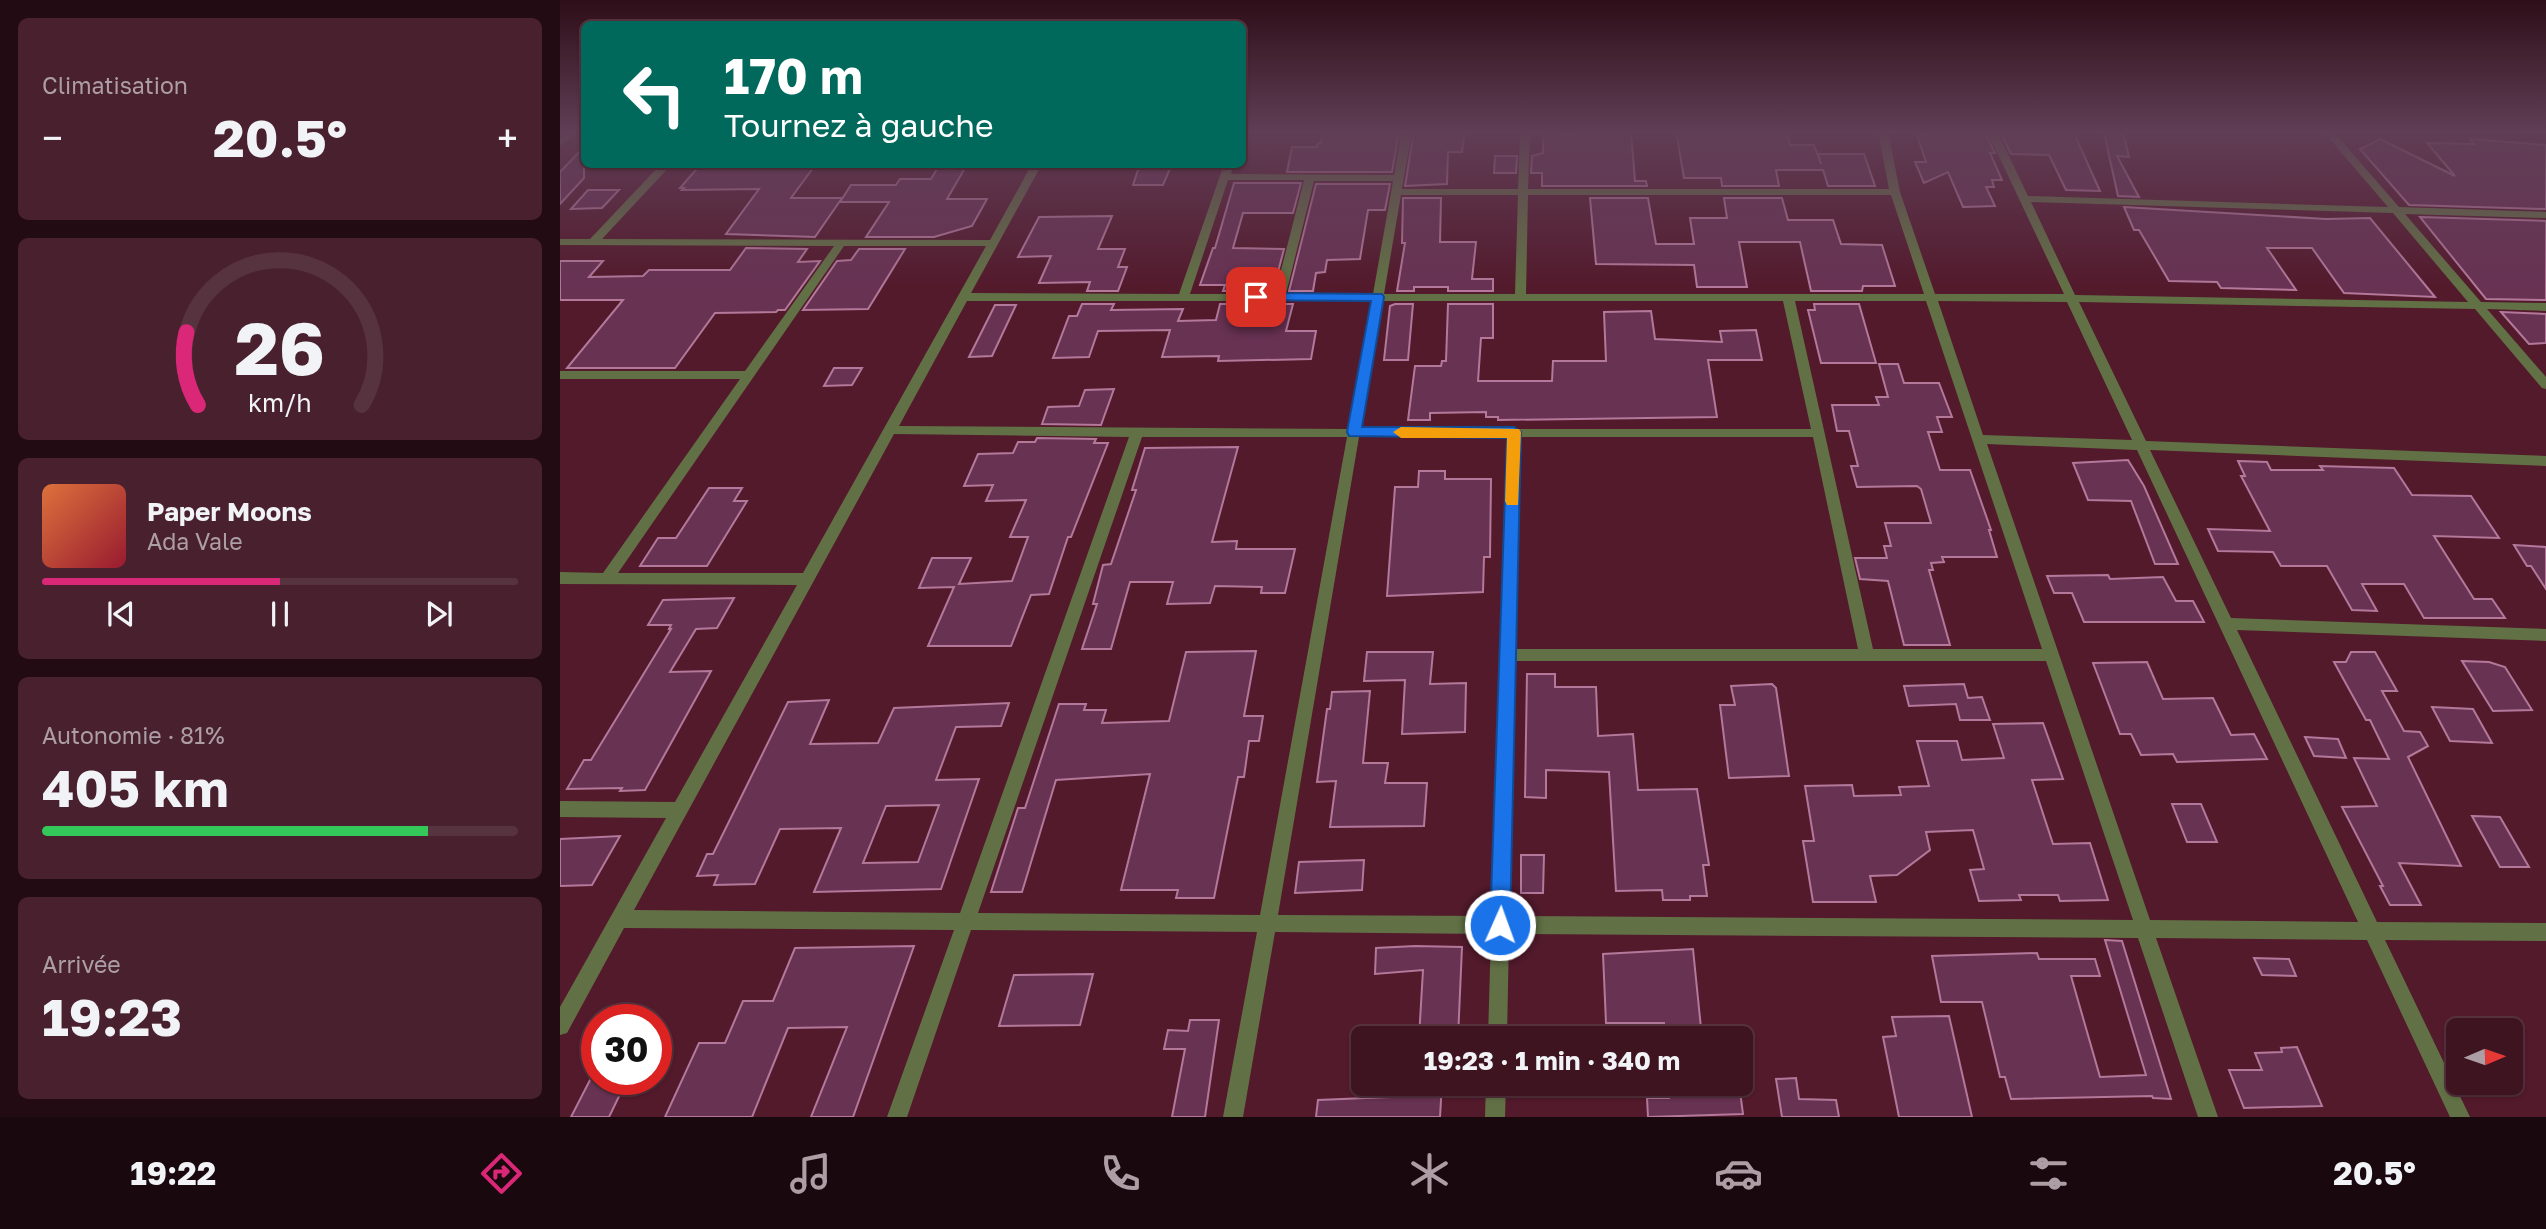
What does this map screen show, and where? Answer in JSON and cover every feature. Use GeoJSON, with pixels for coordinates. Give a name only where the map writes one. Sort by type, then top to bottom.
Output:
{"type":"FeatureCollection","features":[{"type":"Feature","properties":{"kind":"street"},"geometry":{"type":"LineString","coordinates":[[593,242],[649,183]]}},
{"type":"Feature","properties":{"kind":"street"},"geometry":{"type":"LineString","coordinates":[[560,1027],[1026,183]]}},
{"type":"Feature","properties":{"kind":"street"},"geometry":{"type":"LineString","coordinates":[[1183,298],[1223,183]]}},
{"type":"Feature","properties":{"kind":"street"},"geometry":{"type":"LineString","coordinates":[[1280,297],[1308,183]]}},
{"type":"Feature","properties":{"kind":"street"},"geometry":{"type":"LineString","coordinates":[[1377,183],[1523,192],[1895,192]]}},
{"type":"Feature","properties":{"kind":"street"},"geometry":{"type":"LineString","coordinates":[[1520,298],[1523,183]]}},
{"type":"Feature","properties":{"kind":"street"},"geometry":{"type":"LineString","coordinates":[[1893,183],[2208,1117]]}},
{"type":"Feature","properties":{"kind":"street"},"geometry":{"type":"LineString","coordinates":[[2017,183],[2460,1117]]}},
{"type":"Feature","properties":{"kind":"street"},"geometry":{"type":"LineString","coordinates":[[2374,183],[2546,385]]}},
{"type":"Feature","properties":{"kind":"street"},"geometry":{"type":"LineString","coordinates":[[1233,1117],[1398,185]]}},
{"type":"Feature","properties":{"kind":"street"},"geometry":{"type":"LineString","coordinates":[[2025,199],[2546,215]]}},
{"type":"Feature","properties":{"kind":"street"},"geometry":{"type":"LineString","coordinates":[[560,242],[993,243]]}},
{"type":"Feature","properties":{"kind":"street"},"geometry":{"type":"LineString","coordinates":[[607,578],[841,243]]}},
{"type":"Feature","properties":{"kind":"street"},"geometry":{"type":"LineString","coordinates":[[964,297],[2073,298],[2546,307]]}},
{"type":"Feature","properties":{"kind":"street"},"geometry":{"type":"LineString","coordinates":[[1788,298],[1867,655]]}},
{"type":"Feature","properties":{"kind":"street"},"geometry":{"type":"LineString","coordinates":[[560,374],[749,375]]}},
{"type":"Feature","properties":{"kind":"street"},"geometry":{"type":"LineString","coordinates":[[890,430],[1138,433],[1818,433]]}},
{"type":"Feature","properties":{"kind":"street"},"geometry":{"type":"LineString","coordinates":[[1497,1026],[1514,432]]}},
{"type":"Feature","properties":{"kind":"street"},"geometry":{"type":"LineString","coordinates":[[897,1117],[1138,433]]}},
{"type":"Feature","properties":{"kind":"street"},"geometry":{"type":"LineString","coordinates":[[1978,439],[2546,461]]}},
{"type":"Feature","properties":{"kind":"street"},"geometry":{"type":"LineString","coordinates":[[560,578],[808,579]]}},
{"type":"Feature","properties":{"kind":"street"},"geometry":{"type":"LineString","coordinates":[[2227,624],[2546,635]]}},
{"type":"Feature","properties":{"kind":"street"},"geometry":{"type":"LineString","coordinates":[[1508,655],[2052,655]]}},
{"type":"Feature","properties":{"kind":"street"},"geometry":{"type":"LineString","coordinates":[[560,809],[680,810]]}},
{"type":"Feature","properties":{"kind":"street"},"geometry":{"type":"LineString","coordinates":[[620,919],[2546,932]]}},
{"type":"Feature","properties":{"kind":"street"},"geometry":{"type":"LineString","coordinates":[[1495,1117],[1496,1096]]}},
{"type":"Feature","properties":{"kind":"building"},"geometry":{"type":"Polygon","coordinates":[[[560,183],[579,183],[560,204],[560,183]]]}},
{"type":"Feature","properties":{"kind":"building"},"geometry":{"type":"Polygon","coordinates":[[[684,183],[802,183],[791,198],[842,198],[815,237],[726,234],[759,189],[680,188],[684,183]]]}},
{"type":"Feature","properties":{"kind":"building"},"geometry":{"type":"Polygon","coordinates":[[[956,183],[947,199],[987,199],[972,226],[934,237],[866,237],[889,202],[840,202],[851,185],[956,183]]]}},
{"type":"Feature","properties":{"kind":"building"},"geometry":{"type":"Polygon","coordinates":[[[1134,183],[1164,183],[1163,185],[1134,183]]]}},
{"type":"Feature","properties":{"kind":"building"},"geometry":{"type":"Polygon","coordinates":[[[1234,183],[1301,183],[1293,213],[1243,213],[1233,248],[1284,249],[1273,291],[1223,291],[1225,285],[1200,285],[1215,248],[1234,183]]]}},
{"type":"Feature","properties":{"kind":"building"},"geometry":{"type":"Polygon","coordinates":[[[1405,183],[1447,183],[1447,184],[1405,186],[1405,183]]]}},
{"type":"Feature","properties":{"kind":"building"},"geometry":{"type":"Polygon","coordinates":[[[1542,183],[1646,183],[1647,186],[1542,186],[1542,183]]]}},
{"type":"Feature","properties":{"kind":"building"},"geometry":{"type":"Polygon","coordinates":[[[1722,183],[1778,183],[1779,186],[1722,186],[1722,183]]]}},
{"type":"Feature","properties":{"kind":"building"},"geometry":{"type":"Polygon","coordinates":[[[1827,183],[1874,183],[1875,186],[1828,186],[1827,183]]]}},
{"type":"Feature","properties":{"kind":"building"},"geometry":{"type":"Polygon","coordinates":[[[1953,183],[1993,183],[1994,187],[1986,187],[1995,206],[1963,207],[1953,183]]]}},
{"type":"Feature","properties":{"kind":"building"},"geometry":{"type":"Polygon","coordinates":[[[2063,183],[2096,183],[2100,191],[2066,190],[2063,183]]]}},
{"type":"Feature","properties":{"kind":"building"},"geometry":{"type":"Polygon","coordinates":[[[2115,183],[2132,183],[2139,197],[2118,196],[2115,183]]]}},
{"type":"Feature","properties":{"kind":"building"},"geometry":{"type":"Polygon","coordinates":[[[2390,183],[2546,183],[2546,209],[2409,205],[2390,183]]]}},
{"type":"Feature","properties":{"kind":"building"},"geometry":{"type":"Polygon","coordinates":[[[1316,184],[1390,184],[1385,210],[1368,210],[1360,259],[1327,260],[1325,272],[1316,273],[1313,291],[1289,291],[1316,184]]]}},
{"type":"Feature","properties":{"kind":"building"},"geometry":{"type":"Polygon","coordinates":[[[588,190],[619,190],[602,208],[571,209],[588,190]]]}},
{"type":"Feature","properties":{"kind":"building"},"geometry":{"type":"Polygon","coordinates":[[[1403,198],[1441,198],[1440,242],[1476,242],[1472,279],[1493,279],[1493,291],[1448,291],[1448,287],[1414,287],[1414,291],[1397,291],[1405,243],[1402,243],[1403,198]]]}},
{"type":"Feature","properties":{"kind":"building"},"geometry":{"type":"Polygon","coordinates":[[[1590,198],[1648,198],[1656,244],[1694,244],[1690,218],[1727,218],[1724,198],[1782,198],[1788,220],[1833,220],[1841,244],[1882,245],[1895,286],[1863,286],[1862,291],[1811,291],[1800,242],[1739,242],[1747,287],[1697,287],[1694,265],[1596,264],[1590,198]]]}},
{"type":"Feature","properties":{"kind":"building"},"geometry":{"type":"Polygon","coordinates":[[[2124,207],[2326,219],[2370,218],[2435,297],[2344,293],[2312,248],[2267,248],[2296,290],[2221,288],[2217,282],[2169,281],[2139,230],[2134,230],[2124,207]]]}},
{"type":"Feature","properties":{"kind":"building"},"geometry":{"type":"Polygon","coordinates":[[[1112,216],[1098,249],[1125,249],[1118,267],[1127,267],[1118,291],[1087,291],[1090,282],[1039,283],[1051,256],[1018,257],[1039,217],[1112,216]]]}},
{"type":"Feature","properties":{"kind":"building"},"geometry":{"type":"Polygon","coordinates":[[[2420,217],[2546,221],[2546,300],[2486,299],[2420,217]]]}},
{"type":"Feature","properties":{"kind":"building"},"geometry":{"type":"Polygon","coordinates":[[[746,248],[807,249],[798,262],[820,261],[785,310],[715,313],[675,368],[567,368],[623,300],[560,300],[560,261],[603,261],[589,277],[643,276],[649,270],[730,270],[746,248]]]}},
{"type":"Feature","properties":{"kind":"building"},"geometry":{"type":"Polygon","coordinates":[[[859,249],[905,249],[868,309],[803,310],[837,261],[851,260],[859,249]]]}},
{"type":"Feature","properties":{"kind":"building"},"geometry":{"type":"Polygon","coordinates":[[[1082,304],[1114,304],[1111,310],[1183,309],[1178,321],[1216,320],[1220,304],[1293,304],[1286,331],[1316,331],[1311,359],[1218,361],[1219,356],[1162,357],[1170,330],[1098,331],[1089,357],[1053,358],[1069,316],[1077,316],[1082,304]]]}},
{"type":"Feature","properties":{"kind":"building"},"geometry":{"type":"Polygon","coordinates":[[[1413,304],[1408,360],[1384,360],[1390,306],[1413,304]]]}},
{"type":"Feature","properties":{"kind":"building"},"geometry":{"type":"Polygon","coordinates":[[[1448,304],[1493,304],[1493,338],[1481,338],[1478,381],[1552,381],[1553,361],[1606,361],[1604,312],[1651,311],[1655,339],[1722,342],[1720,331],[1756,330],[1762,360],[1708,360],[1717,417],[1498,420],[1498,417],[1486,417],[1486,412],[1430,413],[1430,420],[1408,420],[1415,366],[1441,366],[1442,361],[1446,361],[1448,304]]]}},
{"type":"Feature","properties":{"kind":"building"},"geometry":{"type":"Polygon","coordinates":[[[1814,304],[1859,304],[1876,363],[1821,363],[1808,310],[1815,310],[1814,304]]]}},
{"type":"Feature","properties":{"kind":"building"},"geometry":{"type":"Polygon","coordinates":[[[995,305],[1016,305],[992,356],[969,357],[995,305]]]}},
{"type":"Feature","properties":{"kind":"building"},"geometry":{"type":"Polygon","coordinates":[[[2501,312],[2546,314],[2546,343],[2529,344],[2501,312]]]}},
{"type":"Feature","properties":{"kind":"building"},"geometry":{"type":"Polygon","coordinates":[[[1879,364],[1898,364],[1904,383],[1939,383],[1952,417],[1937,417],[1942,432],[1928,432],[1940,470],[1970,470],[1991,530],[1997,557],[1942,557],[1944,562],[1931,563],[1933,570],[1929,570],[1950,645],[1904,645],[1888,581],[1860,579],[1855,558],[1887,558],[1884,546],[1891,546],[1885,523],[1931,523],[1921,489],[1917,486],[1857,487],[1851,466],[1858,466],[1849,431],[1837,431],[1832,405],[1879,405],[1876,397],[1888,397],[1879,364]]]}},
{"type":"Feature","properties":{"kind":"building"},"geometry":{"type":"Polygon","coordinates":[[[834,368],[862,368],[852,385],[824,386],[834,368]]]}},
{"type":"Feature","properties":{"kind":"building"},"geometry":{"type":"Polygon","coordinates":[[[1114,389],[1101,425],[1042,424],[1048,407],[1079,406],[1085,390],[1114,389]]]}},
{"type":"Feature","properties":{"kind":"building"},"geometry":{"type":"Polygon","coordinates":[[[1037,438],[1096,439],[1094,443],[1108,443],[1071,537],[1068,537],[1049,594],[1031,595],[1011,646],[928,646],[954,587],[919,588],[932,558],[971,558],[959,584],[1012,581],[1028,537],[1010,537],[1026,500],[986,501],[993,485],[964,486],[978,454],[1013,453],[1018,442],[1035,442],[1037,438]]]}},
{"type":"Feature","properties":{"kind":"building"},"geometry":{"type":"Polygon","coordinates":[[[1238,447],[1212,542],[1237,541],[1236,549],[1295,549],[1285,593],[1261,593],[1262,587],[1215,586],[1210,603],[1167,604],[1173,582],[1130,582],[1111,649],[1082,649],[1097,604],[1093,604],[1103,565],[1111,564],[1136,490],[1132,490],[1145,448],[1238,447]]]}},
{"type":"Feature","properties":{"kind":"building"},"geometry":{"type":"Polygon","coordinates":[[[2128,460],[2144,486],[2178,564],[2155,564],[2131,501],[2088,500],[2073,463],[2128,460]]]}},
{"type":"Feature","properties":{"kind":"building"},"geometry":{"type":"Polygon","coordinates":[[[2238,461],[2267,462],[2271,470],[2323,470],[2320,466],[2394,468],[2412,495],[2471,496],[2499,538],[2434,536],[2474,599],[2492,599],[2505,618],[2424,618],[2404,584],[2362,584],[2377,611],[2352,610],[2327,566],[2281,566],[2273,552],[2218,551],[2208,529],[2270,531],[2241,476],[2245,476],[2238,461]]]}},
{"type":"Feature","properties":{"kind":"building"},"geometry":{"type":"Polygon","coordinates":[[[1419,471],[1445,471],[1445,479],[1491,479],[1490,557],[1484,557],[1483,592],[1387,596],[1395,487],[1418,487],[1419,471]]]}},
{"type":"Feature","properties":{"kind":"building"},"geometry":{"type":"Polygon","coordinates":[[[709,488],[742,488],[734,501],[747,501],[707,566],[640,566],[658,538],[676,538],[709,488]]]}},
{"type":"Feature","properties":{"kind":"building"},"geometry":{"type":"Polygon","coordinates":[[[2514,545],[2546,547],[2546,589],[2531,566],[2527,566],[2514,545]]]}},
{"type":"Feature","properties":{"kind":"building"},"geometry":{"type":"Polygon","coordinates":[[[2108,575],[2110,579],[2163,577],[2176,601],[2193,601],[2204,622],[2084,622],[2072,593],[2054,593],[2047,576],[2108,575]]]}},
{"type":"Feature","properties":{"kind":"building"},"geometry":{"type":"Polygon","coordinates":[[[734,598],[717,628],[696,629],[670,672],[711,671],[645,790],[567,789],[584,760],[591,760],[671,629],[671,625],[648,625],[663,600],[734,598]]]}},
{"type":"Feature","properties":{"kind":"building"},"geometry":{"type":"Polygon","coordinates":[[[1256,651],[1244,716],[1263,716],[1259,741],[1249,741],[1244,777],[1238,777],[1214,898],[1176,898],[1178,890],[1121,890],[1150,774],[1056,780],[1022,892],[991,892],[1018,808],[1025,808],[1059,704],[1086,704],[1084,710],[1106,710],[1102,723],[1169,721],[1186,652],[1256,651]]]}},
{"type":"Feature","properties":{"kind":"building"},"geometry":{"type":"Polygon","coordinates":[[[1367,652],[1433,652],[1430,684],[1466,683],[1465,732],[1402,734],[1405,680],[1364,681],[1367,652]]]}},
{"type":"Feature","properties":{"kind":"building"},"geometry":{"type":"Polygon","coordinates":[[[2351,652],[2375,652],[2397,691],[2382,691],[2404,731],[2420,732],[2428,746],[2408,757],[2461,866],[2399,863],[2421,905],[2390,905],[2342,807],[2377,806],[2354,758],[2389,759],[2370,720],[2366,720],[2334,662],[2346,662],[2351,652]]]}},
{"type":"Feature","properties":{"kind":"building"},"geometry":{"type":"Polygon","coordinates":[[[2462,661],[2489,662],[2505,667],[2532,710],[2493,711],[2462,661]]]}},
{"type":"Feature","properties":{"kind":"building"},"geometry":{"type":"Polygon","coordinates":[[[2147,662],[2163,699],[2213,698],[2231,735],[2254,734],[2267,759],[2177,762],[2173,754],[2141,755],[2131,734],[2120,734],[2093,663],[2147,662]]]}},
{"type":"Feature","properties":{"kind":"building"},"geometry":{"type":"Polygon","coordinates":[[[1527,674],[1555,674],[1555,687],[1596,687],[1598,736],[1633,734],[1638,790],[1697,789],[1709,865],[1703,865],[1707,896],[1690,896],[1690,900],[1663,900],[1662,890],[1616,891],[1609,772],[1546,770],[1546,798],[1525,797],[1527,674]]]}},
{"type":"Feature","properties":{"kind":"building"},"geometry":{"type":"Polygon","coordinates":[[[1772,684],[1776,688],[1789,776],[1729,778],[1720,705],[1735,705],[1731,686],[1772,684]]]}},
{"type":"Feature","properties":{"kind":"building"},"geometry":{"type":"Polygon","coordinates":[[[1964,684],[1968,698],[1982,697],[1990,720],[1960,720],[1956,704],[1909,706],[1904,686],[1964,684]]]}},
{"type":"Feature","properties":{"kind":"building"},"geometry":{"type":"Polygon","coordinates":[[[1370,691],[1363,763],[1388,763],[1385,783],[1427,783],[1424,826],[1330,827],[1336,781],[1317,782],[1327,709],[1330,709],[1332,692],[1370,691]]]}},
{"type":"Feature","properties":{"kind":"building"},"geometry":{"type":"Polygon","coordinates":[[[829,700],[810,744],[878,743],[894,708],[1009,703],[1001,726],[956,727],[936,780],[979,779],[941,889],[814,892],[841,828],[780,829],[755,884],[714,885],[718,875],[697,876],[707,854],[713,854],[788,702],[829,700]],[[939,805],[886,806],[863,863],[918,862],[939,805]]]}},
{"type":"Feature","properties":{"kind":"building"},"geometry":{"type":"Polygon","coordinates":[[[2432,707],[2473,709],[2492,743],[2450,741],[2432,707]]]}},
{"type":"Feature","properties":{"kind":"building"},"geometry":{"type":"Polygon","coordinates":[[[2043,723],[2063,779],[2032,780],[2053,844],[2090,843],[2108,900],[2060,901],[2058,895],[2019,895],[2021,900],[1979,901],[1970,870],[1984,869],[1973,830],[1926,832],[1930,850],[1897,875],[1870,876],[1876,902],[1813,902],[1803,841],[1814,841],[1805,786],[1852,785],[1854,796],[1901,795],[1899,787],[1929,786],[1917,741],[1957,741],[1962,760],[2004,758],[1993,724],[2043,723]]]}},
{"type":"Feature","properties":{"kind":"building"},"geometry":{"type":"Polygon","coordinates":[[[2305,737],[2338,739],[2346,758],[2314,756],[2305,737]]]}},
{"type":"Feature","properties":{"kind":"building"},"geometry":{"type":"Polygon","coordinates":[[[2172,804],[2201,804],[2217,842],[2187,842],[2172,804]]]}},
{"type":"Feature","properties":{"kind":"building"},"geometry":{"type":"Polygon","coordinates":[[[2472,816],[2500,817],[2529,867],[2500,867],[2472,816]]]}},
{"type":"Feature","properties":{"kind":"building"},"geometry":{"type":"Polygon","coordinates":[[[620,836],[592,885],[560,886],[560,839],[620,836]]]}},
{"type":"Feature","properties":{"kind":"building"},"geometry":{"type":"Polygon","coordinates":[[[1521,855],[1544,855],[1543,893],[1521,893],[1521,855]]]}},
{"type":"Feature","properties":{"kind":"building"},"geometry":{"type":"Polygon","coordinates":[[[1364,860],[1362,890],[1295,893],[1299,862],[1364,860]]]}},
{"type":"Feature","properties":{"kind":"building"},"geometry":{"type":"Polygon","coordinates":[[[2105,940],[2122,941],[2171,1099],[2152,1096],[2011,1099],[2005,1077],[2000,1077],[1982,1002],[1941,1002],[1932,956],[2037,953],[2039,959],[2095,959],[2100,976],[2071,976],[2100,1077],[2146,1075],[2105,940]]]}},
{"type":"Feature","properties":{"kind":"building"},"geometry":{"type":"Polygon","coordinates":[[[914,946],[853,1117],[811,1117],[847,1027],[788,1028],[752,1117],[665,1117],[699,1043],[725,1043],[743,1001],[773,1001],[795,948],[914,946]]]}},
{"type":"Feature","properties":{"kind":"building"},"geometry":{"type":"Polygon","coordinates":[[[1462,947],[1459,1026],[1420,1026],[1423,970],[1375,974],[1376,948],[1462,947]]]}},
{"type":"Feature","properties":{"kind":"building"},"geometry":{"type":"Polygon","coordinates":[[[1693,949],[1701,1026],[1606,1023],[1603,954],[1693,949]]]}},
{"type":"Feature","properties":{"kind":"building"},"geometry":{"type":"Polygon","coordinates":[[[2254,958],[2289,959],[2296,976],[2262,975],[2254,958]]]}},
{"type":"Feature","properties":{"kind":"building"},"geometry":{"type":"Polygon","coordinates":[[[1093,974],[1080,1025],[999,1026],[1014,975],[1093,974]]]}},
{"type":"Feature","properties":{"kind":"building"},"geometry":{"type":"Polygon","coordinates":[[[1949,1016],[1972,1117],[1899,1117],[1883,1037],[1896,1036],[1892,1017],[1949,1016]]]}},
{"type":"Feature","properties":{"kind":"building"},"geometry":{"type":"Polygon","coordinates":[[[1190,1020],[1219,1020],[1205,1117],[1172,1117],[1185,1049],[1164,1049],[1168,1030],[1188,1031],[1190,1020]]]}},
{"type":"Feature","properties":{"kind":"building"},"geometry":{"type":"Polygon","coordinates":[[[2297,1047],[2322,1106],[2244,1108],[2229,1070],[2262,1070],[2255,1053],[2282,1052],[2281,1048],[2297,1047]]]}},
{"type":"Feature","properties":{"kind":"building"},"geometry":{"type":"Polygon","coordinates":[[[1796,1078],[1799,1099],[1836,1100],[1839,1117],[1782,1117],[1776,1079],[1796,1078]]]}},
{"type":"Feature","properties":{"kind":"building"},"geometry":{"type":"Polygon","coordinates":[[[582,1095],[620,1095],[609,1117],[571,1117],[582,1095]]]}},
{"type":"Feature","properties":{"kind":"building"},"geometry":{"type":"Polygon","coordinates":[[[1441,1096],[1440,1117],[1316,1117],[1318,1100],[1441,1096]]]}},
{"type":"Feature","properties":{"kind":"building"},"geometry":{"type":"Polygon","coordinates":[[[1741,1096],[1743,1114],[1648,1117],[1647,1098],[1741,1096]]]}},
{"type":"Feature","properties":{"kind":"slow traffic"},"geometry":{"type":"LineString","coordinates":[[1401,432],[1514,432],[1512,501]]}},
{"type":"Feature","properties":{"kind":"route"},"geometry":{"type":"LineString","coordinates":[[1256,297],[1378,297],[1354,432],[1514,432],[1500,925]]}}]}
